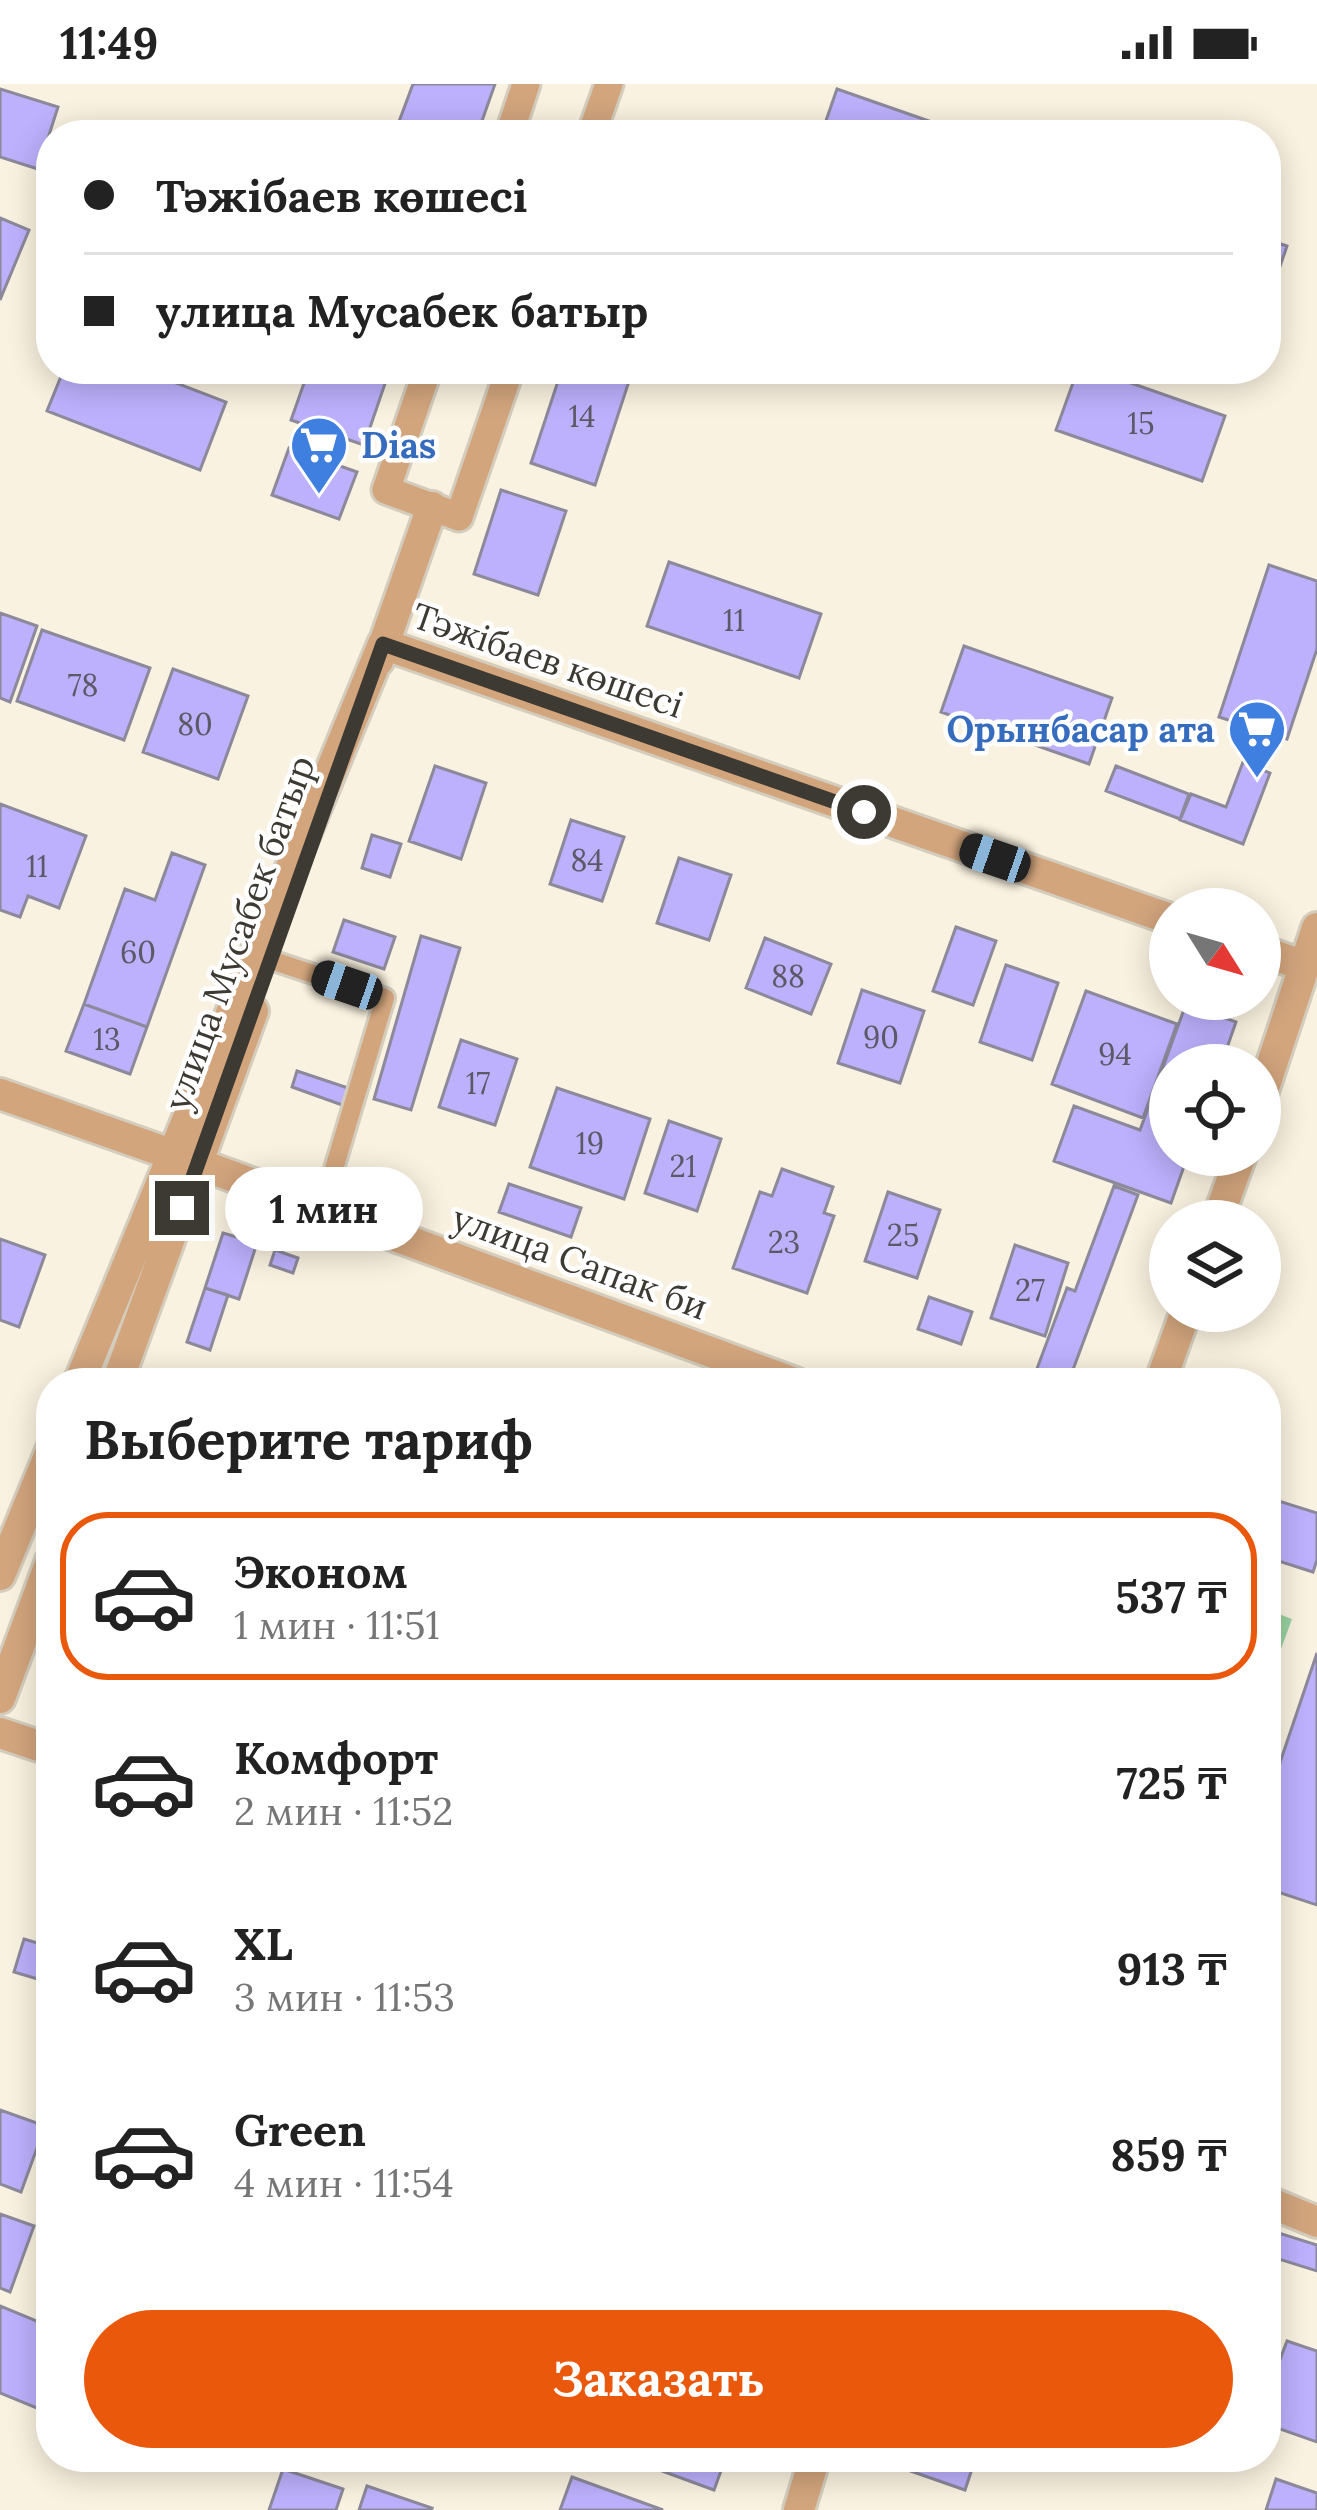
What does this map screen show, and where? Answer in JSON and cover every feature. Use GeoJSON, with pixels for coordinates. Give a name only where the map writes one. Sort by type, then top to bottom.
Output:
{"type":"FeatureCollection","features":[{"type":"Feature","properties":{"kind":"street"},"geometry":{"type":"LineString","coordinates":[[514,120],[526,84]]}},
{"type":"Feature","properties":{"kind":"street"},"geometry":{"type":"LineString","coordinates":[[596,120],[609,84]]}},
{"type":"Feature","properties":{"kind":"street"},"geometry":{"type":"LineString","coordinates":[[423,384],[386,490],[459,517],[506,384]]}},
{"type":"Feature","properties":{"kind":"street","name":"улица Мусабек батыр"},"geometry":{"type":"LineString","coordinates":[[123,1368],[432,507]]}},
{"type":"Feature","properties":{"kind":"street","name":"Тәжібаев көшесі"},"geometry":{"type":"LineString","coordinates":[[85,1368],[383,644],[1149,912]]}},
{"type":"Feature","properties":{"kind":"street"},"geometry":{"type":"LineString","coordinates":[[1281,1048],[1306,986],[1317,928]]}},
{"type":"Feature","properties":{"kind":"street"},"geometry":{"type":"LineString","coordinates":[[1281,966],[1306,986]]}},
{"type":"Feature","properties":{"kind":"street","name":"улица Сапак би"},"geometry":{"type":"LineString","coordinates":[[0,1094],[754,1368]]}},
{"type":"Feature","properties":{"kind":"street"},"geometry":{"type":"LineString","coordinates":[[1165,1368],[1178,1332]]}},
{"type":"Feature","properties":{"kind":"street"},"geometry":{"type":"LineString","coordinates":[[0,1575],[36,1487]]}},
{"type":"Feature","properties":{"kind":"street"},"geometry":{"type":"LineString","coordinates":[[0,1698],[36,1601]]}},
{"type":"Feature","properties":{"kind":"street"},"geometry":{"type":"LineString","coordinates":[[0,1733],[36,1745]]}},
{"type":"Feature","properties":{"kind":"street"},"geometry":{"type":"LineString","coordinates":[[1281,2206],[1316,2219]]}},
{"type":"Feature","properties":{"kind":"street"},"geometry":{"type":"LineString","coordinates":[[799,2510],[810,2472]]}},
{"type":"Feature","properties":{"kind":"lane"},"geometry":{"type":"LineString","coordinates":[[271,960],[385,998],[322,1209]]}},
{"type":"Feature","properties":{"kind":"green space"},"geometry":{"type":"Polygon","coordinates":[[[1281,1615],[1292,1619],[1281,1649],[1281,1615]]]}},
{"type":"Feature","properties":{"kind":"building"},"geometry":{"type":"Polygon","coordinates":[[[413,84],[495,84],[482,120],[400,120],[413,84]]]}},
{"type":"Feature","properties":{"kind":"building"},"geometry":{"type":"Polygon","coordinates":[[[0,89],[58,107],[54,120],[36,120],[36,168],[0,157],[0,89]]]}},
{"type":"Feature","properties":{"kind":"building"},"geometry":{"type":"Polygon","coordinates":[[[837,89],[926,120],[826,120],[837,89]]]}},
{"type":"Feature","properties":{"kind":"building"},"geometry":{"type":"Polygon","coordinates":[[[0,218],[29,230],[0,300],[0,218]]]}},
{"type":"Feature","properties":{"kind":"building"},"geometry":{"type":"Polygon","coordinates":[[[58,384],[179,384],[226,402],[200,470],[47,411],[58,384]]]}},
{"type":"Feature","properties":{"kind":"building"},"geometry":{"type":"Polygon","coordinates":[[[304,384],[385,384],[364,445],[291,420],[304,384]]]}},
{"type":"Feature","properties":{"kind":"building"},"geometry":{"type":"Polygon","coordinates":[[[557,384],[628,384],[595,485],[531,463],[557,384]]]}},
{"type":"Feature","properties":{"kind":"building"},"geometry":{"type":"Polygon","coordinates":[[[1073,384],[1134,384],[1225,416],[1202,481],[1056,430],[1073,384]]]}},
{"type":"Feature","properties":{"kind":"building"},"geometry":{"type":"Polygon","coordinates":[[[289,448],[357,472],[339,519],[272,495],[289,448]]]}},
{"type":"Feature","properties":{"kind":"building"},"geometry":{"type":"Polygon","coordinates":[[[501,490],[566,511],[538,595],[474,574],[501,490]]]}},
{"type":"Feature","properties":{"kind":"building"},"geometry":{"type":"Polygon","coordinates":[[[669,562],[821,614],[799,678],[647,626],[669,562]]]}},
{"type":"Feature","properties":{"kind":"building"},"geometry":{"type":"Polygon","coordinates":[[[1269,565],[1317,581],[1317,649],[1287,739],[1219,717],[1269,565]]]}},
{"type":"Feature","properties":{"kind":"building"},"geometry":{"type":"Polygon","coordinates":[[[0,613],[37,626],[10,702],[0,698],[0,613]]]}},
{"type":"Feature","properties":{"kind":"building"},"geometry":{"type":"Polygon","coordinates":[[[42,630],[150,668],[124,740],[17,701],[42,630]]]}},
{"type":"Feature","properties":{"kind":"building"},"geometry":{"type":"Polygon","coordinates":[[[964,646],[1112,698],[1089,764],[941,712],[964,646]]]}},
{"type":"Feature","properties":{"kind":"building"},"geometry":{"type":"Polygon","coordinates":[[[173,669],[248,696],[218,779],[143,752],[173,669]]]}},
{"type":"Feature","properties":{"kind":"building"},"geometry":{"type":"Polygon","coordinates":[[[1243,762],[1270,773],[1243,844],[1180,820],[1191,794],[1226,807],[1243,762]]]}},
{"type":"Feature","properties":{"kind":"building"},"geometry":{"type":"Polygon","coordinates":[[[435,766],[486,783],[461,859],[409,841],[435,766]]]}},
{"type":"Feature","properties":{"kind":"building"},"geometry":{"type":"Polygon","coordinates":[[[1116,766],[1189,794],[1180,819],[1106,791],[1116,766]]]}},
{"type":"Feature","properties":{"kind":"building"},"geometry":{"type":"Polygon","coordinates":[[[0,804],[86,836],[59,908],[28,896],[20,917],[0,910],[0,804]]]}},
{"type":"Feature","properties":{"kind":"building"},"geometry":{"type":"Polygon","coordinates":[[[571,820],[624,837],[602,901],[550,884],[571,820]]]}},
{"type":"Feature","properties":{"kind":"building"},"geometry":{"type":"Polygon","coordinates":[[[372,835],[401,844],[390,877],[362,868],[372,835]]]}},
{"type":"Feature","properties":{"kind":"building"},"geometry":{"type":"Polygon","coordinates":[[[172,853],[205,865],[147,1027],[84,1004],[125,889],[155,900],[172,853]]]}},
{"type":"Feature","properties":{"kind":"building"},"geometry":{"type":"Polygon","coordinates":[[[679,858],[731,875],[709,940],[657,923],[679,858]]]}},
{"type":"Feature","properties":{"kind":"building"},"geometry":{"type":"Polygon","coordinates":[[[344,920],[395,937],[384,969],[333,952],[344,920]]]}},
{"type":"Feature","properties":{"kind":"building"},"geometry":{"type":"Polygon","coordinates":[[[956,927],[996,941],[973,1005],[933,991],[956,927]]]}},
{"type":"Feature","properties":{"kind":"building"},"geometry":{"type":"Polygon","coordinates":[[[421,936],[460,948],[411,1110],[374,1099],[421,936]]]}},
{"type":"Feature","properties":{"kind":"building"},"geometry":{"type":"Polygon","coordinates":[[[765,938],[831,964],[811,1014],[746,988],[765,938]]]}},
{"type":"Feature","properties":{"kind":"building"},"geometry":{"type":"Polygon","coordinates":[[[1006,965],[1058,983],[1032,1060],[980,1042],[1006,965]]]}},
{"type":"Feature","properties":{"kind":"building"},"geometry":{"type":"Polygon","coordinates":[[[862,990],[924,1011],[900,1083],[838,1063],[862,990]]]}},
{"type":"Feature","properties":{"kind":"building"},"geometry":{"type":"Polygon","coordinates":[[[1086,991],[1149,1014],[1149,1020],[1177,1024],[1170,1044],[1149,1044],[1149,1101],[1143,1118],[1052,1084],[1086,991]]]}},
{"type":"Feature","properties":{"kind":"building"},"geometry":{"type":"Polygon","coordinates":[[[84,1004],[147,1027],[130,1074],[66,1051],[84,1004]]]}},
{"type":"Feature","properties":{"kind":"building"},"geometry":{"type":"Polygon","coordinates":[[[1180,1020],[1236,1022],[1228,1044],[1171,1044],[1180,1020]]]}},
{"type":"Feature","properties":{"kind":"building"},"geometry":{"type":"Polygon","coordinates":[[[461,1040],[517,1059],[495,1125],[439,1107],[461,1040]]]}},
{"type":"Feature","properties":{"kind":"building"},"geometry":{"type":"Polygon","coordinates":[[[297,1071],[351,1089],[345,1106],[292,1087],[297,1071]]]}},
{"type":"Feature","properties":{"kind":"building"},"geometry":{"type":"Polygon","coordinates":[[[557,1088],[650,1119],[624,1199],[530,1167],[557,1088]]]}},
{"type":"Feature","properties":{"kind":"building"},"geometry":{"type":"Polygon","coordinates":[[[1149,1105],[1149,1176],[1181,1176],[1172,1200],[1054,1161],[1074,1106],[1140,1130],[1149,1105]]]}},
{"type":"Feature","properties":{"kind":"building"},"geometry":{"type":"Polygon","coordinates":[[[669,1121],[721,1139],[697,1211],[645,1193],[669,1121]]]}},
{"type":"Feature","properties":{"kind":"building"},"geometry":{"type":"Polygon","coordinates":[[[782,1169],[833,1187],[824,1213],[834,1216],[807,1293],[733,1268],[760,1192],[772,1196],[782,1169]]]}},
{"type":"Feature","properties":{"kind":"building"},"geometry":{"type":"Polygon","coordinates":[[[509,1184],[581,1208],[571,1237],[499,1212],[509,1184]]]}},
{"type":"Feature","properties":{"kind":"building"},"geometry":{"type":"Polygon","coordinates":[[[1114,1186],[1138,1195],[1074,1368],[1037,1368],[1067,1288],[1075,1291],[1114,1186]]]}},
{"type":"Feature","properties":{"kind":"building"},"geometry":{"type":"Polygon","coordinates":[[[888,1192],[940,1210],[917,1278],[865,1261],[888,1192]]]}},
{"type":"Feature","properties":{"kind":"building"},"geometry":{"type":"Polygon","coordinates":[[[223,1233],[257,1243],[239,1299],[205,1288],[223,1233]]]}},
{"type":"Feature","properties":{"kind":"building"},"geometry":{"type":"Polygon","coordinates":[[[0,1239],[45,1255],[19,1327],[0,1320],[0,1239]]]}},
{"type":"Feature","properties":{"kind":"building"},"geometry":{"type":"Polygon","coordinates":[[[1015,1245],[1068,1263],[1045,1336],[991,1318],[1015,1245]]]}},
{"type":"Feature","properties":{"kind":"building"},"geometry":{"type":"Polygon","coordinates":[[[275,1250],[298,1258],[293,1273],[270,1265],[275,1250]]]}},
{"type":"Feature","properties":{"kind":"building"},"geometry":{"type":"Polygon","coordinates":[[[205,1288],[228,1295],[210,1350],[187,1342],[205,1288]]]}},
{"type":"Feature","properties":{"kind":"building"},"geometry":{"type":"Polygon","coordinates":[[[929,1297],[972,1312],[961,1344],[918,1329],[929,1297]]]}},
{"type":"Feature","properties":{"kind":"building"},"geometry":{"type":"Polygon","coordinates":[[[1281,1502],[1317,1513],[1313,1572],[1281,1562],[1281,1502]]]}},
{"type":"Feature","properties":{"kind":"building"},"geometry":{"type":"Polygon","coordinates":[[[1317,1653],[1317,1905],[1281,1893],[1281,1760],[1317,1653]]]}},
{"type":"Feature","properties":{"kind":"building"},"geometry":{"type":"Polygon","coordinates":[[[24,1939],[36,1943],[36,1979],[14,1972],[24,1939]]]}},
{"type":"Feature","properties":{"kind":"building"},"geometry":{"type":"Polygon","coordinates":[[[0,2110],[36,2123],[36,2151],[21,2192],[0,2184],[0,2110]]]}},
{"type":"Feature","properties":{"kind":"building"},"geometry":{"type":"Polygon","coordinates":[[[0,2214],[34,2226],[10,2292],[0,2288],[0,2214]]]}},
{"type":"Feature","properties":{"kind":"building"},"geometry":{"type":"Polygon","coordinates":[[[1281,2234],[1317,2245],[1317,2271],[1281,2260],[1281,2234]]]}},
{"type":"Feature","properties":{"kind":"building"},"geometry":{"type":"Polygon","coordinates":[[[0,2306],[36,2321],[36,2408],[0,2393],[0,2306]]]}},
{"type":"Feature","properties":{"kind":"building"},"geometry":{"type":"Polygon","coordinates":[[[1287,2341],[1317,2351],[1317,2442],[1281,2429],[1281,2357],[1287,2341]]]}},
{"type":"Feature","properties":{"kind":"building"},"geometry":{"type":"Polygon","coordinates":[[[282,2472],[343,2489],[336,2510],[269,2510],[282,2472]]]}},
{"type":"Feature","properties":{"kind":"building"},"geometry":{"type":"Polygon","coordinates":[[[665,2472],[721,2472],[714,2490],[665,2472]]]}},
{"type":"Feature","properties":{"kind":"building"},"geometry":{"type":"Polygon","coordinates":[[[913,2472],[971,2472],[965,2490],[913,2472]]]}},
{"type":"Feature","properties":{"kind":"building"},"geometry":{"type":"Polygon","coordinates":[[[572,2477],[663,2510],[560,2510],[572,2477]]]}},
{"type":"Feature","properties":{"kind":"building"},"geometry":{"type":"Polygon","coordinates":[[[1276,2479],[1317,2493],[1317,2510],[1266,2510],[1276,2479]]]}},
{"type":"Feature","properties":{"kind":"building"},"geometry":{"type":"Polygon","coordinates":[[[367,2486],[432,2508],[359,2510],[367,2486]]]}},
{"type":"Feature","properties":{"kind":"place","name":"Dias"},"geometry":{"type":"Point","coordinates":[319,496]}},
{"type":"Feature","properties":{"kind":"place","name":"Орынбасар ата"},"geometry":{"type":"Point","coordinates":[1257,780]}},
{"type":"Feature","properties":{"kind":"route"},"geometry":{"type":"LineString","coordinates":[[182,1208],[383,644],[864,812]]}}]}
